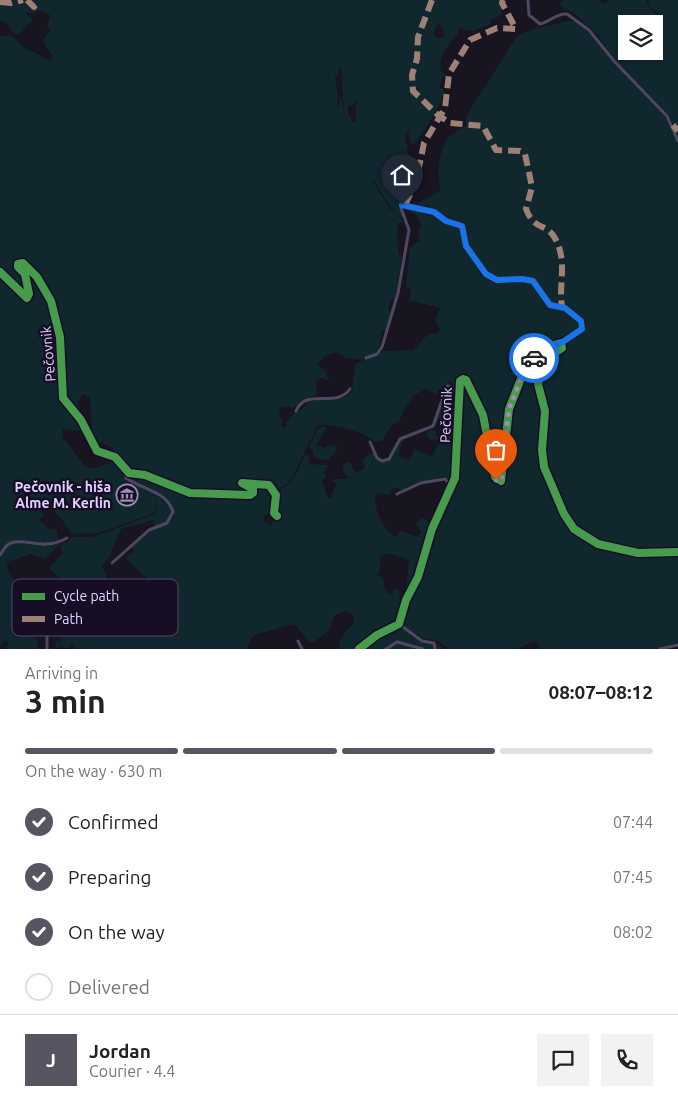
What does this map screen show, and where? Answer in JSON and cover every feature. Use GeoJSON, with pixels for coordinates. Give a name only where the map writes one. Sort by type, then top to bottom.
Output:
{"type":"FeatureCollection","features":[{"type":"Feature","properties":{"kind":"street"},"geometry":{"type":"LineString","coordinates":[[528,0],[529,15],[540,24],[546,23],[556,16],[567,14],[589,30],[614,61],[654,101],[673,125],[678,141]]}},
{"type":"Feature","properties":{"kind":"street"},"geometry":{"type":"LineString","coordinates":[[366,358],[377,354],[382,347],[398,293],[409,230],[401,208],[402,205],[434,212],[446,221],[462,226],[466,246],[486,274],[497,280],[529,279],[536,284],[550,305],[562,307],[578,318],[583,325],[582,329],[561,343],[562,348],[549,357],[543,365],[538,384],[545,411],[542,450],[544,467],[564,514],[574,529],[598,544],[638,553],[678,552]]}},
{"type":"Feature","properties":{"kind":"street","name":"Pečovnik"},"geometry":{"type":"LineString","coordinates":[[0,272],[27,298],[29,294],[25,274],[18,267],[18,264],[23,263],[47,292],[57,318],[60,337],[63,398],[80,420],[97,451],[115,457],[129,473],[145,475],[190,493],[210,495],[252,494],[253,490],[242,485],[243,483],[269,485],[275,490],[274,513],[277,516]]}},
{"type":"Feature","properties":{"kind":"street","name":"Pečovnik"},"geometry":{"type":"LineString","coordinates":[[399,624],[406,600],[418,577],[432,529],[451,486],[457,463],[460,381],[463,378],[466,380],[482,415],[495,478],[501,481],[509,409],[524,371],[547,347],[561,343]]}},
{"type":"Feature","properties":{"kind":"street"},"geometry":{"type":"LineString","coordinates":[[370,442],[377,458],[382,461],[388,460],[400,439],[433,426],[447,386],[452,386],[458,399]]}},
{"type":"Feature","properties":{"kind":"street"},"geometry":{"type":"LineString","coordinates":[[296,411],[298,406],[309,400],[339,398],[344,396],[350,389]]}},
{"type":"Feature","properties":{"kind":"street","name":"Pečovnik"},"geometry":{"type":"LineString","coordinates":[[112,563],[149,530],[167,523],[173,512],[169,504],[157,494],[126,478],[125,470]]}},
{"type":"Feature","properties":{"kind":"street"},"geometry":{"type":"LineString","coordinates":[[397,494],[421,483],[445,479],[451,486]]}},
{"type":"Feature","properties":{"kind":"street"},"geometry":{"type":"LineString","coordinates":[[0,555],[6,546],[12,542],[47,545],[67,538]]}},
{"type":"Feature","properties":{"kind":"street"},"geometry":{"type":"LineString","coordinates":[[359,649],[377,635],[399,624],[422,641],[434,643],[434,649]]}},
{"type":"Feature","properties":{"kind":"street"},"geometry":{"type":"LineString","coordinates":[[47,636],[47,649]]}},
{"type":"Feature","properties":{"kind":"street"},"geometry":{"type":"LineString","coordinates":[[298,641],[302,649]]}},
{"type":"Feature","properties":{"kind":"street"},"geometry":{"type":"LineString","coordinates":[[386,649],[397,642],[423,649]]}},
{"type":"Feature","properties":{"kind":"street"},"geometry":{"type":"LineString","coordinates":[[660,649],[678,645]]}},
{"type":"Feature","properties":{"kind":"shaded area"},"geometry":{"type":"Polygon","coordinates":[[[0,0],[500,0],[502,15],[489,21],[491,24],[472,31],[459,28],[457,36],[450,43],[442,58],[442,73],[448,75],[443,77],[439,87],[444,90],[437,109],[415,144],[411,143],[408,131],[405,133],[405,140],[408,146],[407,151],[411,160],[402,172],[405,180],[401,189],[406,202],[399,202],[405,219],[395,212],[378,186],[373,182],[390,209],[402,219],[402,223],[398,223],[398,251],[399,255],[402,255],[395,299],[391,299],[388,310],[391,311],[386,331],[382,330],[376,352],[371,356],[359,359],[347,358],[337,352],[325,356],[317,365],[325,371],[330,381],[322,378],[316,380],[317,392],[315,396],[303,400],[293,408],[284,406],[280,408],[279,416],[283,420],[281,426],[284,428],[292,415],[303,408],[309,400],[346,397],[352,391],[355,364],[383,351],[413,350],[428,334],[438,333],[440,329],[435,320],[440,308],[409,300],[411,288],[406,287],[410,247],[420,241],[418,230],[423,226],[415,214],[406,210],[406,206],[425,210],[424,212],[428,217],[434,214],[450,225],[459,226],[466,248],[489,277],[496,280],[533,280],[548,305],[562,307],[582,323],[579,328],[542,348],[522,374],[504,427],[500,479],[496,476],[485,420],[475,390],[469,380],[462,375],[458,379],[458,391],[450,381],[436,394],[426,389],[412,396],[412,401],[405,408],[400,420],[391,426],[382,441],[375,442],[365,435],[340,427],[318,425],[292,478],[287,484],[277,489],[258,482],[243,482],[239,485],[252,491],[247,494],[190,492],[146,475],[128,471],[122,462],[110,454],[113,448],[101,442],[95,445],[86,430],[92,430],[90,398],[83,394],[80,397],[78,404],[81,420],[65,398],[85,432],[63,429],[62,437],[86,467],[96,468],[118,460],[123,466],[127,483],[148,489],[129,480],[129,475],[136,475],[153,479],[176,490],[203,495],[246,496],[253,495],[255,491],[245,484],[270,487],[275,495],[273,511],[264,516],[264,522],[269,522],[268,525],[270,526],[277,515],[274,511],[276,491],[282,489],[291,481],[306,453],[309,456],[309,464],[329,465],[323,473],[327,477],[322,481],[328,498],[331,497],[337,482],[332,482],[334,479],[349,479],[343,471],[343,464],[350,462],[354,471],[361,471],[365,466],[362,461],[373,451],[379,460],[385,462],[391,458],[402,439],[404,440],[400,448],[399,457],[410,460],[414,448],[429,456],[433,455],[439,442],[434,439],[432,441],[425,434],[431,429],[437,432],[435,435],[440,437],[443,428],[435,425],[438,411],[446,391],[454,395],[458,429],[452,483],[444,477],[422,482],[403,491],[395,487],[391,490],[390,495],[378,493],[375,497],[380,519],[390,534],[395,537],[400,531],[418,537],[421,531],[416,525],[421,518],[430,522],[445,489],[447,490],[430,528],[417,578],[405,600],[409,560],[389,553],[380,557],[380,569],[377,575],[383,578],[385,590],[391,596],[394,588],[399,591],[400,599],[404,603],[395,626],[377,632],[357,649],[339,649],[340,639],[354,622],[354,616],[346,610],[334,616],[330,629],[313,643],[294,624],[254,635],[248,644],[248,649],[78,649],[72,643],[68,647],[69,649],[60,646],[56,649],[55,642],[61,641],[60,636],[178,636],[178,579],[147,579],[126,557],[135,551],[130,547],[151,529],[169,522],[173,515],[173,508],[168,502],[149,489],[171,508],[171,518],[165,523],[155,526],[153,520],[121,529],[108,559],[102,565],[107,579],[60,579],[49,568],[63,553],[60,548],[64,541],[68,543],[71,537],[93,537],[155,514],[157,507],[154,499],[156,506],[154,513],[98,533],[72,534],[54,511],[47,505],[43,506],[41,510],[44,515],[39,520],[50,530],[56,528],[59,540],[51,544],[12,542],[0,553],[0,36],[11,35],[25,48],[49,61],[53,56],[43,39],[51,29],[47,26],[50,18],[49,14],[40,10],[33,14],[28,12],[26,14],[33,19],[19,35],[14,34],[8,24],[0,20],[0,0]],[[439,24],[436,25],[434,35],[439,39],[444,36],[444,29],[439,24]],[[341,67],[339,68],[338,75],[335,77],[338,95],[337,106],[339,106],[341,96],[344,111],[341,67]],[[356,99],[353,106],[348,105],[348,115],[351,116],[352,122],[356,122],[356,99]]]}},
{"type":"Feature","properties":{"kind":"shaded area"},"geometry":{"type":"Polygon","coordinates":[[[563,0],[598,0],[604,4],[610,0],[646,0],[650,8],[657,15],[618,15],[618,60],[663,60],[663,15],[660,15],[650,6],[648,0],[678,0],[678,134],[668,114],[613,58],[596,33],[574,13],[563,9],[560,5],[563,0]]]}},
{"type":"Feature","properties":{"kind":"shaded area"},"geometry":{"type":"Polygon","coordinates":[[[566,21],[575,21],[582,25],[668,119],[678,144],[678,550],[639,552],[599,544],[576,529],[565,513],[545,466],[546,410],[540,382],[547,363],[563,349],[563,341],[583,329],[584,323],[571,309],[551,303],[534,279],[524,276],[501,278],[490,274],[467,246],[462,223],[447,220],[432,208],[415,205],[440,191],[438,169],[442,149],[447,138],[466,125],[466,116],[517,36],[526,31],[566,21]]]}},
{"type":"Feature","properties":{"kind":"shaded area"},"geometry":{"type":"Polygon","coordinates":[[[554,345],[559,347],[543,362],[538,376],[543,417],[541,460],[546,481],[563,515],[577,533],[585,539],[612,549],[640,555],[678,554],[678,643],[654,649],[540,649],[537,642],[533,642],[516,649],[449,649],[438,641],[423,638],[402,625],[410,598],[419,579],[422,561],[433,529],[458,473],[461,382],[464,380],[481,415],[493,473],[497,482],[501,484],[507,429],[515,396],[530,367],[554,345]]]}},
{"type":"Feature","properties":{"kind":"shaded area"},"geometry":{"type":"Polygon","coordinates":[[[323,426],[327,427],[316,446],[321,446],[323,449],[326,446],[337,446],[337,450],[328,460],[314,458],[313,450],[309,447],[318,429],[323,426]]]}},
{"type":"Feature","properties":{"kind":"shaded area"},"geometry":{"type":"Polygon","coordinates":[[[8,544],[48,546],[60,544],[45,559],[31,554],[7,562],[10,574],[14,579],[12,579],[12,636],[36,636],[35,639],[38,640],[37,649],[6,649],[9,643],[5,640],[0,648],[0,556],[8,544]]]}},
{"type":"Feature","properties":{"kind":"shaded area"},"geometry":{"type":"Polygon","coordinates":[[[400,627],[410,632],[415,649],[360,649],[380,635],[400,627]]]}},
{"type":"Feature","properties":{"kind":"shaded area"},"geometry":{"type":"Polygon","coordinates":[[[412,634],[437,645],[445,649],[416,649],[412,634]]]}},
{"type":"Feature","properties":{"kind":"marked path"},"geometry":{"type":"LineString","coordinates":[[0,2],[11,3],[23,0]]}},
{"type":"Feature","properties":{"kind":"marked path"},"geometry":{"type":"LineString","coordinates":[[27,0],[34,7],[37,0]]}},
{"type":"Feature","properties":{"kind":"marked path"},"geometry":{"type":"LineString","coordinates":[[432,0],[418,37],[417,59],[412,75],[413,91],[438,115],[450,123],[483,126],[496,150],[520,151],[525,154],[532,187],[526,209],[532,220],[550,231],[558,244],[562,262],[562,307]]}},
{"type":"Feature","properties":{"kind":"marked path"},"geometry":{"type":"LineString","coordinates":[[405,205],[416,182],[424,143],[445,108],[449,74],[470,40],[497,28],[516,29],[502,3],[503,0]]}},
{"type":"Feature","properties":{"kind":"marked path"},"geometry":{"type":"LineString","coordinates":[[673,125],[678,131]]}},
{"type":"Feature","properties":{"kind":"cycle path"},"geometry":{"type":"LineString","coordinates":[[0,272],[27,298],[29,294],[25,274],[18,267],[18,264],[23,263],[37,277],[51,301],[60,337],[63,398],[81,420],[97,451],[115,457],[129,473],[145,475],[190,493],[250,495],[253,493],[253,489],[242,483],[269,485],[276,495],[274,513],[277,516]]}},
{"type":"Feature","properties":{"kind":"cycle path"},"geometry":{"type":"LineString","coordinates":[[359,649],[377,635],[399,624],[406,600],[418,577],[432,529],[455,478],[460,381],[466,380],[483,415],[495,477],[501,481],[509,409],[524,371],[547,347],[561,343],[562,348],[549,357],[543,365],[538,384],[545,411],[542,450],[544,467],[564,514],[574,529],[598,544],[638,553],[678,552]]}},
{"type":"Feature","properties":{"kind":"way so far"},"geometry":{"type":"LineString","coordinates":[[496,480],[502,480],[501,468],[509,409],[524,371],[534,358]]}},
{"type":"Feature","properties":{"kind":"place","name":"Pečovnik - hiša Alme M. Kerlin"},"geometry":{"type":"Point","coordinates":[127,495]}},
{"type":"Feature","properties":{"kind":"route"},"geometry":{"type":"LineString","coordinates":[[402,205],[434,212],[452,224],[459,224],[464,228],[466,246],[486,274],[497,280],[529,279],[536,284],[550,305],[565,308],[581,321],[582,329],[561,343],[547,347],[534,358]]}}]}
